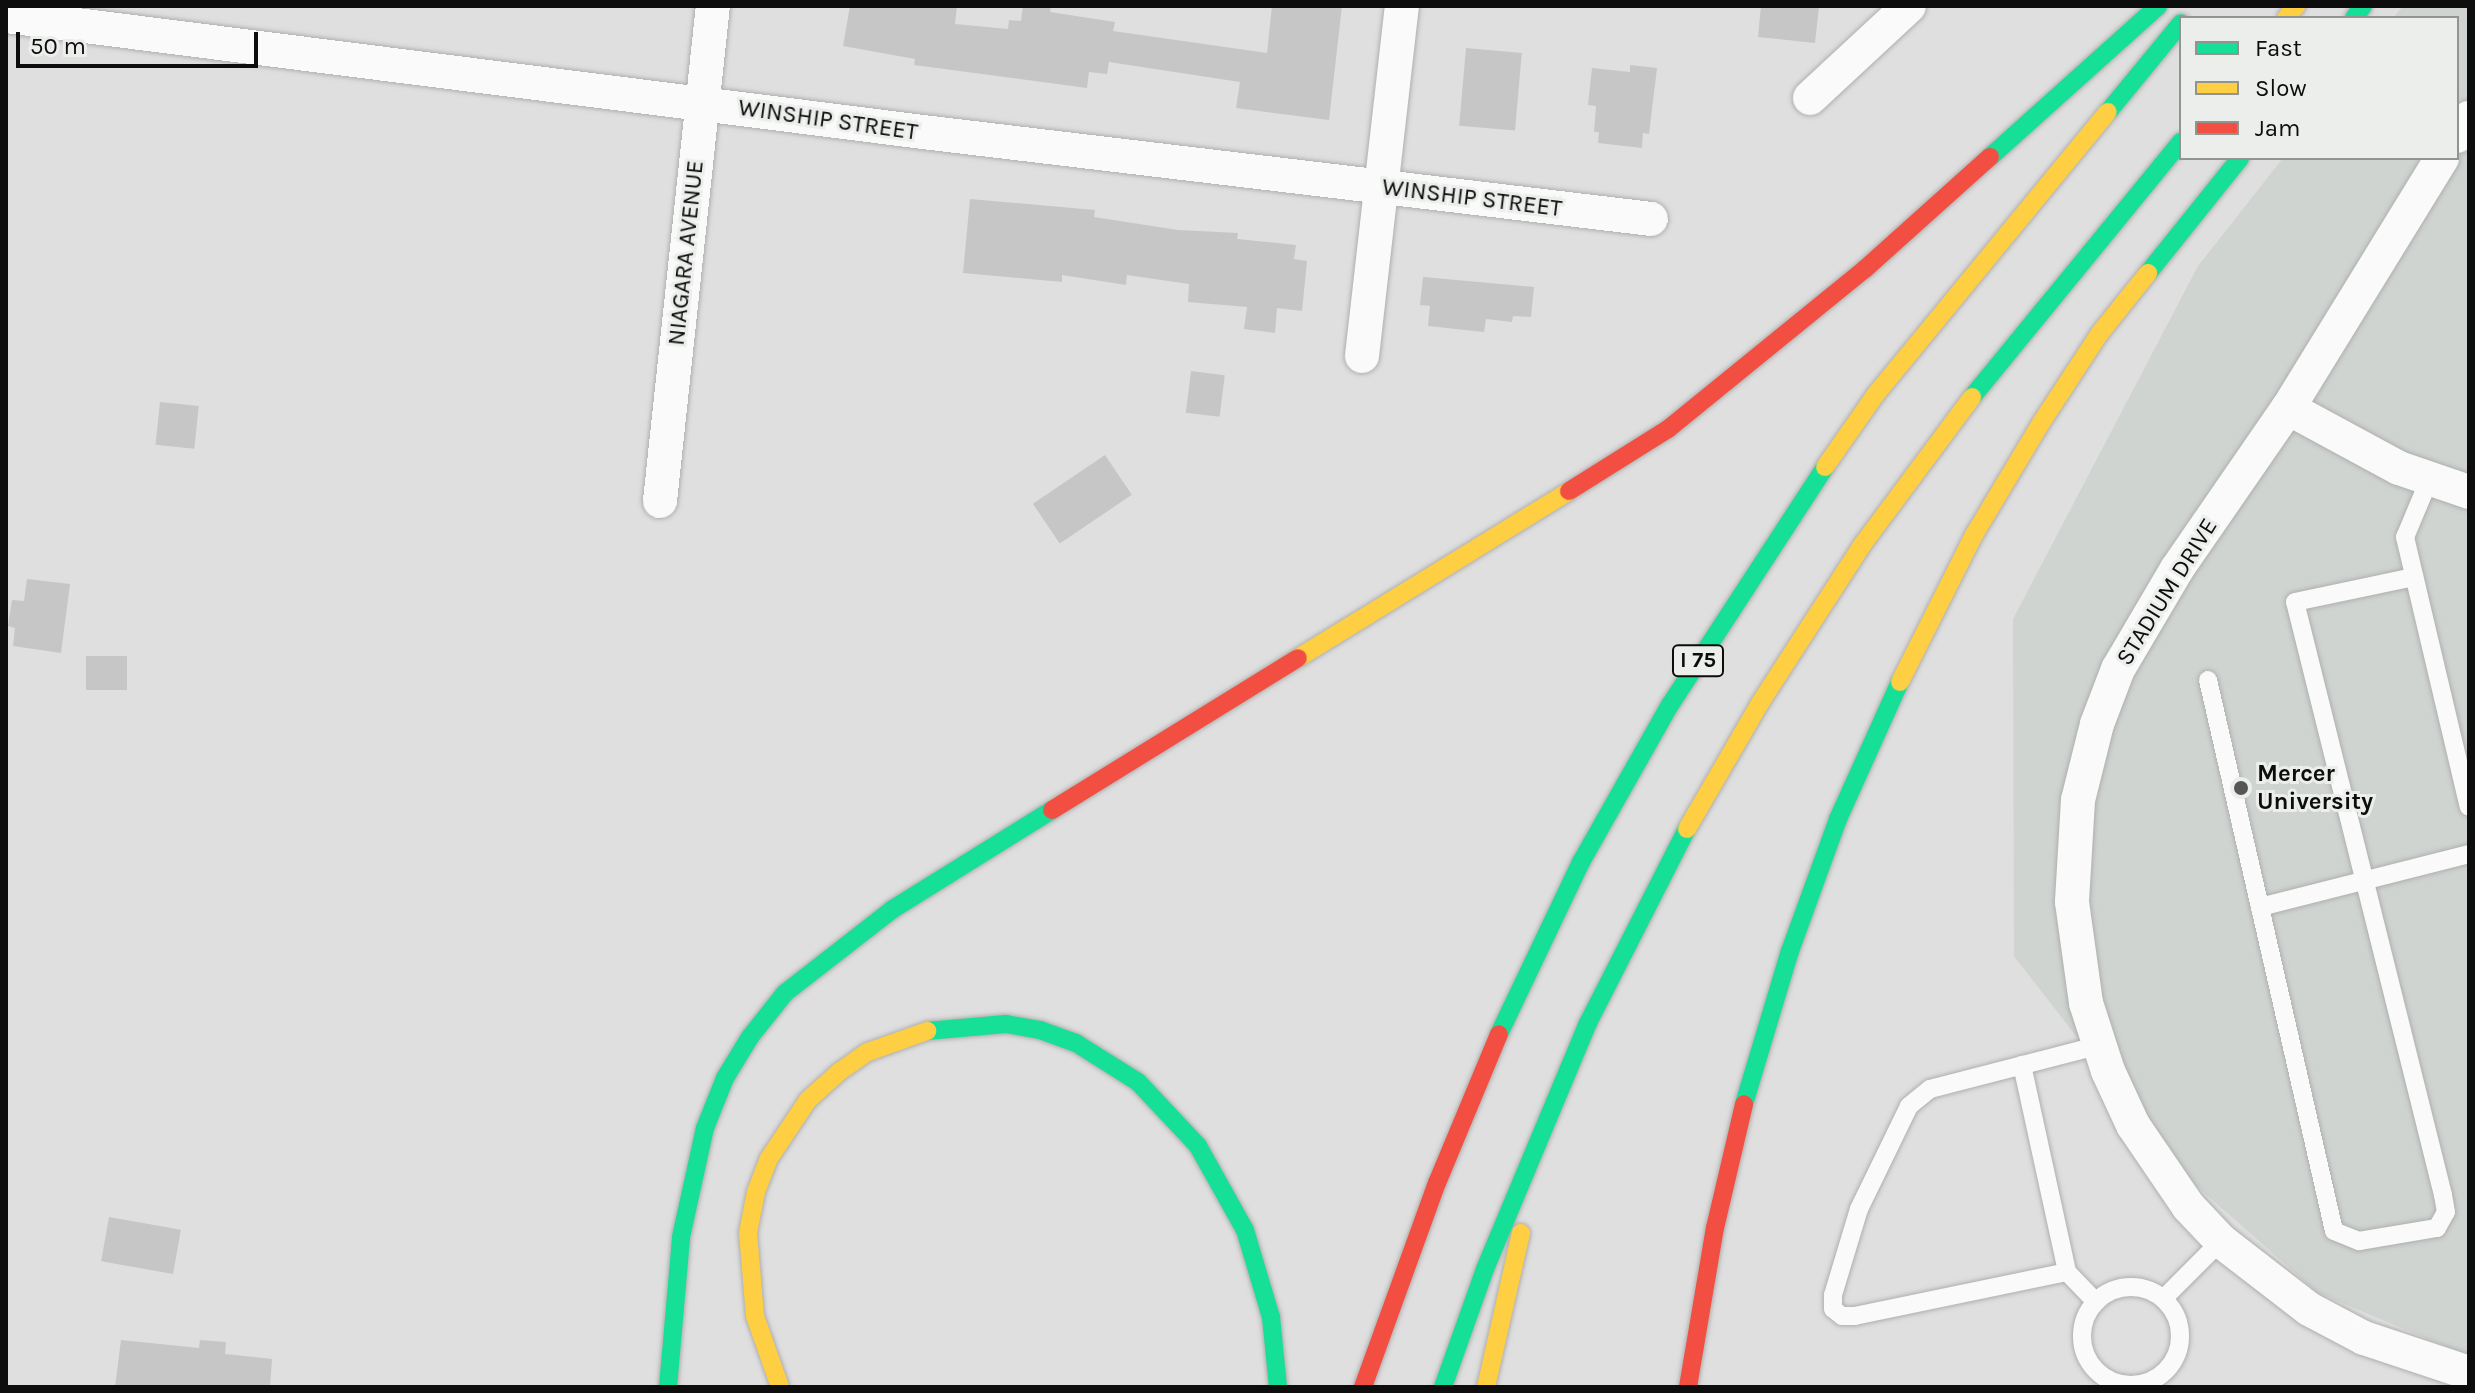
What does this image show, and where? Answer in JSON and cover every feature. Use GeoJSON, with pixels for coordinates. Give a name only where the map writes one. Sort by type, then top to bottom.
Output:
{"type":"FeatureCollection","features":[{"type":"Feature","properties":{"kind":"highway"},"geometry":{"type":"LineString","coordinates":[[668,1387],[681,1237],[705,1128],[725,1078],[750,1037],[785,993],[893,909],[1668,429],[1865,269],[2158,6]]}},
{"type":"Feature","properties":{"kind":"highway","name":"I 75"},"geometry":{"type":"LineString","coordinates":[[1363,1387],[1437,1183],[1504,1023],[1581,862],[1670,705],[1789,517],[1876,394],[2179,25]]}},
{"type":"Feature","properties":{"kind":"highway"},"geometry":{"type":"LineString","coordinates":[[1443,1387],[1535,1144],[1621,957],[1695,814],[1760,703],[1863,544],[1985,380],[2179,144]]}},
{"type":"Feature","properties":{"kind":"highway"},"geometry":{"type":"LineString","coordinates":[[1688,1387],[1715,1228],[1747,1093],[1790,951],[1838,819],[1875,733],[1974,535],[2041,423],[2100,333],[2238,160]]}},
{"type":"Feature","properties":{"kind":"highway"},"geometry":{"type":"LineString","coordinates":[[780,1387],[755,1316],[748,1233],[764,1171],[786,1129],[808,1100],[839,1072],[868,1052],[905,1036],[939,1028],[1006,1024],[1040,1030],[1076,1043],[1107,1061],[1138,1082],[1198,1146],[1245,1230],[1271,1317],[1278,1387]]}},
{"type":"Feature","properties":{"kind":"highway"},"geometry":{"type":"LineString","coordinates":[[1486,1387],[1514,1268],[1535,1144]]}},
{"type":"Feature","properties":{"kind":"street","name":"NIAGARA AVENUE"},"geometry":{"type":"LineString","coordinates":[[660,501],[713,6]]}},
{"type":"Feature","properties":{"kind":"street"},"geometry":{"type":"LineString","coordinates":[[1362,356],[1402,6]]}},
{"type":"Feature","properties":{"kind":"street"},"geometry":{"type":"LineString","coordinates":[[1810,98],[1909,6]]}},
{"type":"Feature","properties":{"kind":"street","name":"WINSHIP STREET"},"geometry":{"type":"LineString","coordinates":[[6,16],[1651,219]]}},
{"type":"Feature","properties":{"kind":"street","name":"STADIUM DRIVE"},"geometry":{"type":"LineString","coordinates":[[2441,160],[2288,408],[2148,614],[2118,669],[2097,724],[2078,800],[2072,902],[2086,1003],[2100,1045],[2133,1125],[2188,1206],[2221,1241],[2309,1309],[2364,1338],[2469,1373]]}},
{"type":"Feature","properties":{"kind":"street"},"geometry":{"type":"LineString","coordinates":[[2288,408],[2399,468],[2469,492]]}},
{"type":"Feature","properties":{"kind":"lane"},"geometry":{"type":"LineString","coordinates":[[2429,480],[2405,537],[2469,807]]}},
{"type":"Feature","properties":{"kind":"lane"},"geometry":{"type":"LineString","coordinates":[[2208,680],[2334,1231],[2359,1241],[2437,1228],[2446,1212],[2443,1195],[2295,602],[2414,577]]}},
{"type":"Feature","properties":{"kind":"lane"},"geometry":{"type":"LineString","coordinates":[[2260,907],[2469,854]]}},
{"type":"Feature","properties":{"kind":"lane"},"geometry":{"type":"LineString","coordinates":[[2067,1272],[1855,1316],[1842,1316],[1833,1309],[1833,1295],[1859,1209],[1909,1106],[1930,1089],[2100,1045]]}},
{"type":"Feature","properties":{"kind":"lane"},"geometry":{"type":"LineString","coordinates":[[2022,1065],[2067,1272],[2096,1302]]}},
{"type":"Feature","properties":{"kind":"lane"},"geometry":{"type":"LineString","coordinates":[[2164,1298],[2221,1241]]}},
{"type":"Feature","properties":{"kind":"lane"},"geometry":{"type":"LineString","coordinates":[[2131,1286],[2149,1289],[2164,1298],[2180,1324],[2181,1341],[2166,1382],[2124,1385],[2096,1372],[2081,1342],[2082,1326],[2096,1302],[2118,1288],[2131,1286]]}},
{"type":"Feature","properties":{"kind":"shaded area","name":"Mercer University"},"geometry":{"type":"Polygon","coordinates":[[[2403,6],[2469,6],[2469,1356],[2318,1293],[2184,1175],[2014,956],[2013,619],[2198,266],[2281,160],[2459,160],[2459,16],[2395,16],[2403,6]]]}},
{"type":"Feature","properties":{"kind":"building"},"geometry":{"type":"Polygon","coordinates":[[[850,6],[957,6],[955,24],[1008,29],[1009,20],[1021,21],[1023,6],[1051,6],[1050,12],[1115,22],[1113,31],[1267,53],[1272,6],[1342,6],[1329,120],[1236,108],[1240,82],[1109,62],[1107,74],[1089,72],[1087,88],[914,65],[915,59],[843,46],[850,6]]]}},
{"type":"Feature","properties":{"kind":"building"},"geometry":{"type":"Polygon","coordinates":[[[1761,6],[1819,6],[1815,43],[1758,37],[1761,6]]]}},
{"type":"Feature","properties":{"kind":"building"},"geometry":{"type":"Polygon","coordinates":[[[1466,48],[1522,53],[1515,131],[1459,126],[1466,48]]]}},
{"type":"Feature","properties":{"kind":"building"},"geometry":{"type":"Polygon","coordinates":[[[1630,65],[1657,68],[1649,134],[1643,133],[1642,148],[1598,143],[1599,132],[1594,132],[1596,106],[1588,105],[1592,68],[1630,72],[1630,65]]]}},
{"type":"Feature","properties":{"kind":"building"},"geometry":{"type":"Polygon","coordinates":[[[970,199],[1095,210],[1094,217],[1178,230],[1238,233],[1237,239],[1296,245],[1294,259],[1307,261],[1302,311],[1277,308],[1275,333],[1244,329],[1247,307],[1188,302],[1189,284],[1127,275],[1126,285],[1062,275],[1062,282],[963,273],[970,199]]]}},
{"type":"Feature","properties":{"kind":"building"},"geometry":{"type":"Polygon","coordinates":[[[1423,277],[1534,287],[1531,317],[1513,316],[1512,322],[1486,319],[1484,332],[1428,326],[1430,306],[1420,305],[1423,277]]]}},
{"type":"Feature","properties":{"kind":"building"},"geometry":{"type":"Polygon","coordinates":[[[1191,371],[1225,375],[1220,417],[1186,413],[1191,371]]]}},
{"type":"Feature","properties":{"kind":"building"},"geometry":{"type":"Polygon","coordinates":[[[160,402],[199,406],[194,449],[156,445],[160,402]]]}},
{"type":"Feature","properties":{"kind":"building"},"geometry":{"type":"Polygon","coordinates":[[[1105,455],[1132,495],[1060,543],[1033,504],[1105,455]]]}},
{"type":"Feature","properties":{"kind":"building"},"geometry":{"type":"Polygon","coordinates":[[[27,579],[70,584],[61,653],[13,646],[15,628],[8,626],[12,600],[24,601],[27,579]]]}},
{"type":"Feature","properties":{"kind":"building"},"geometry":{"type":"Polygon","coordinates":[[[86,656],[127,656],[127,690],[86,690],[86,656]]]}},
{"type":"Feature","properties":{"kind":"building"},"geometry":{"type":"Polygon","coordinates":[[[109,1217],[181,1230],[173,1274],[101,1261],[109,1217]]]}},
{"type":"Feature","properties":{"kind":"building"},"geometry":{"type":"Polygon","coordinates":[[[121,1340],[199,1348],[200,1340],[226,1342],[225,1354],[272,1359],[270,1387],[115,1387],[121,1340]]]}},
{"type":"Feature","properties":{"kind":"traffic: fast"},"geometry":{"type":"LineString","coordinates":[[1990,157],[2158,6]]}},
{"type":"Feature","properties":{"kind":"traffic: fast"},"geometry":{"type":"LineString","coordinates":[[2356,16],[2363,6]]}},
{"type":"Feature","properties":{"kind":"traffic: fast"},"geometry":{"type":"LineString","coordinates":[[2108,112],[2179,25]]}},
{"type":"Feature","properties":{"kind":"traffic: fast"},"geometry":{"type":"LineString","coordinates":[[1972,397],[2179,144]]}},
{"type":"Feature","properties":{"kind":"traffic: fast"},"geometry":{"type":"LineString","coordinates":[[2148,273],[2238,160]]}},
{"type":"Feature","properties":{"kind":"traffic: fast"},"geometry":{"type":"LineString","coordinates":[[1499,1034],[1581,862],[1670,705],[1825,467]]}},
{"type":"Feature","properties":{"kind":"traffic: fast"},"geometry":{"type":"LineString","coordinates":[[1744,1104],[1790,951],[1838,819],[1900,682]]}},
{"type":"Feature","properties":{"kind":"traffic: fast"},"geometry":{"type":"LineString","coordinates":[[668,1387],[681,1237],[705,1128],[725,1078],[750,1037],[785,993],[893,909],[1052,810]]}},
{"type":"Feature","properties":{"kind":"traffic: fast"},"geometry":{"type":"LineString","coordinates":[[1443,1387],[1485,1269],[1588,1023],[1687,829]]}},
{"type":"Feature","properties":{"kind":"traffic: fast"},"geometry":{"type":"LineString","coordinates":[[927,1031],[1006,1024],[1040,1030],[1076,1043],[1138,1082],[1198,1146],[1245,1230],[1271,1317],[1278,1387]]}},
{"type":"Feature","properties":{"kind":"traffic: slow"},"geometry":{"type":"LineString","coordinates":[[2288,16],[2296,6]]}},
{"type":"Feature","properties":{"kind":"traffic: slow"},"geometry":{"type":"LineString","coordinates":[[1825,467],[1876,394],[2108,112]]}},
{"type":"Feature","properties":{"kind":"traffic: slow"},"geometry":{"type":"LineString","coordinates":[[1900,682],[1974,535],[2041,423],[2100,333],[2148,273]]}},
{"type":"Feature","properties":{"kind":"traffic: slow"},"geometry":{"type":"LineString","coordinates":[[1687,829],[1760,703],[1863,544],[1972,397]]}},
{"type":"Feature","properties":{"kind":"traffic: slow"},"geometry":{"type":"LineString","coordinates":[[1298,658],[1569,491]]}},
{"type":"Feature","properties":{"kind":"traffic: slow"},"geometry":{"type":"LineString","coordinates":[[780,1387],[755,1316],[748,1233],[756,1192],[768,1160],[808,1100],[839,1072],[868,1052],[927,1031]]}},
{"type":"Feature","properties":{"kind":"traffic: slow"},"geometry":{"type":"LineString","coordinates":[[1486,1387],[1521,1233]]}},
{"type":"Feature","properties":{"kind":"traffic: jam"},"geometry":{"type":"LineString","coordinates":[[1569,491],[1668,429],[1865,269],[1990,157]]}},
{"type":"Feature","properties":{"kind":"traffic: jam"},"geometry":{"type":"LineString","coordinates":[[1052,810],[1298,658]]}},
{"type":"Feature","properties":{"kind":"traffic: jam"},"geometry":{"type":"LineString","coordinates":[[1363,1387],[1437,1183],[1499,1034]]}},
{"type":"Feature","properties":{"kind":"traffic: jam"},"geometry":{"type":"LineString","coordinates":[[1688,1387],[1715,1228],[1744,1104]]}},
{"type":"Feature","properties":{"kind":"place","name":"Mercer University"},"geometry":{"type":"Point","coordinates":[2241,788]}}]}
